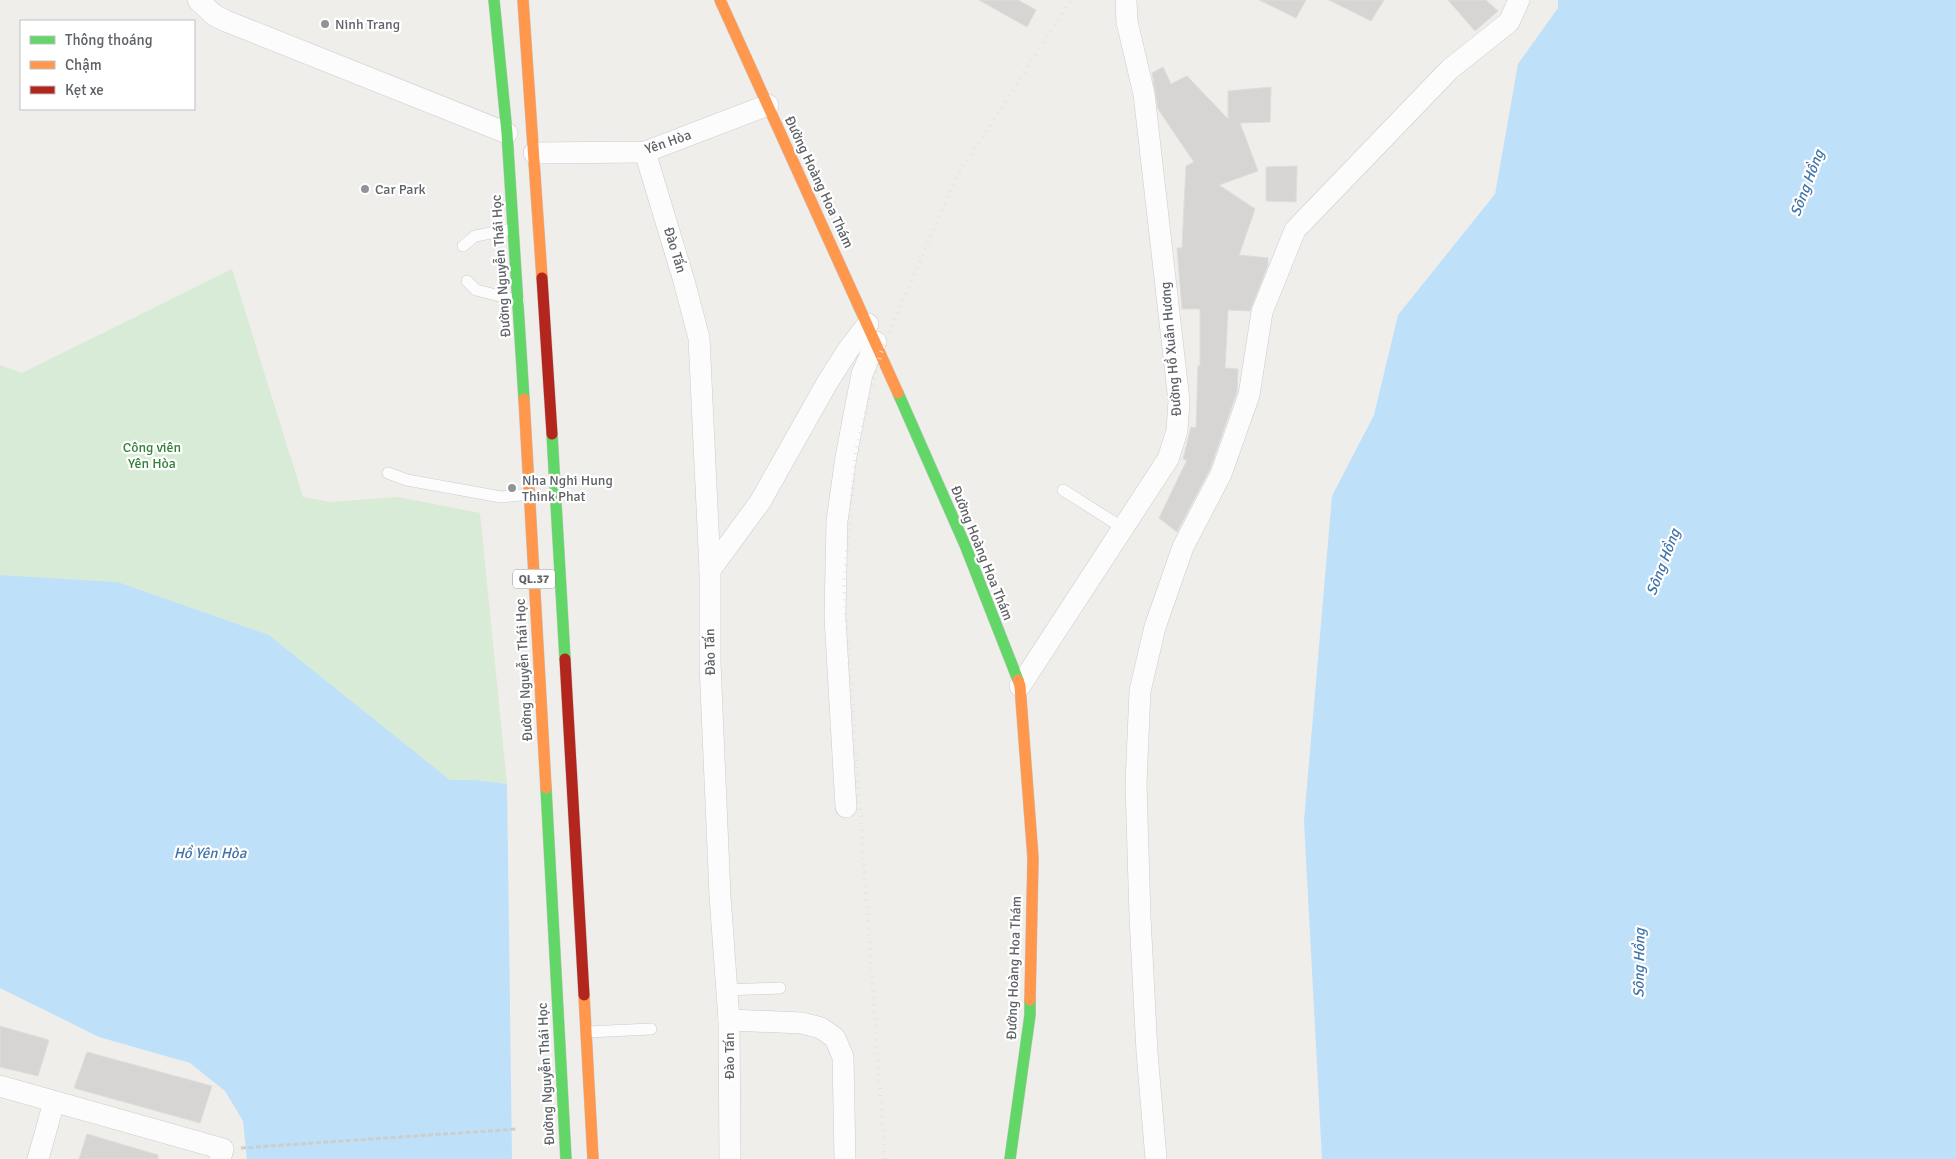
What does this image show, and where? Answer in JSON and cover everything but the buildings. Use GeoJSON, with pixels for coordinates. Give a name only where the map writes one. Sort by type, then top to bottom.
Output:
{"type":"FeatureCollection","features":[{"type":"Feature","properties":{"kind":"main road","name":"Đường Nguyễn Thái Học"},"geometry":{"type":"LineString","coordinates":[[494,0],[507,133],[512,229],[519,301],[543,492],[587,1032],[593,1159]]}},
{"type":"Feature","properties":{"kind":"main road","name":"Đường Nguyễn Thái Học"},"geometry":{"type":"LineString","coordinates":[[523,0],[534,153],[543,492],[566,1159]]}},
{"type":"Feature","properties":{"kind":"main road","name":"Đường Hoàng Hoa Thám"},"geometry":{"type":"LineString","coordinates":[[720,0],[872,333],[964,545],[1020,686],[1033,858],[1030,1005],[1010,1159]]}},
{"type":"Feature","properties":{"kind":"street"},"geometry":{"type":"LineString","coordinates":[[198,0],[214,15],[226,21],[507,133]]}},
{"type":"Feature","properties":{"kind":"street","name":"Đường Hồ Xuân Hương"},"geometry":{"type":"LineString","coordinates":[[1020,686],[1168,459],[1174,444],[1179,416],[1144,94],[1127,22],[1126,0]]}},
{"type":"Feature","properties":{"kind":"street"},"geometry":{"type":"LineString","coordinates":[[1156,1159],[1146,1052],[1136,784],[1140,691],[1155,627],[1183,547],[1221,474],[1249,395],[1262,312],[1294,230],[1450,69],[1510,22],[1519,0]]}},
{"type":"Feature","properties":{"kind":"street","name":"Yên Hòa"},"geometry":{"type":"LineString","coordinates":[[534,153],[645,152],[768,106]]}},
{"type":"Feature","properties":{"kind":"street","name":"Đào Tấn"},"geometry":{"type":"LineString","coordinates":[[645,152],[684,280],[699,338],[710,570],[711,682],[720,896],[729,1020],[730,1159]]}},
{"type":"Feature","properties":{"kind":"street"},"geometry":{"type":"LineString","coordinates":[[710,570],[760,502],[827,383],[848,350],[872,333]]}},
{"type":"Feature","properties":{"kind":"street"},"geometry":{"type":"LineString","coordinates":[[846,807],[843,726],[835,617],[838,521],[846,457],[872,333]]}},
{"type":"Feature","properties":{"kind":"street"},"geometry":{"type":"LineString","coordinates":[[729,1020],[810,1024],[821,1028],[835,1038],[843,1056],[845,1159]]}},
{"type":"Feature","properties":{"kind":"street"},"geometry":{"type":"LineString","coordinates":[[0,1086],[222,1154]]}},
{"type":"Feature","properties":{"kind":"street"},"geometry":{"type":"LineString","coordinates":[[38,1159],[54,1102]]}},
{"type":"Feature","properties":{"kind":"lane"},"geometry":{"type":"LineString","coordinates":[[464,246],[475,236],[512,229]]}},
{"type":"Feature","properties":{"kind":"lane"},"geometry":{"type":"LineString","coordinates":[[467,281],[476,290],[519,301]]}},
{"type":"Feature","properties":{"kind":"lane"},"geometry":{"type":"LineString","coordinates":[[388,473],[407,480],[501,497],[543,492]]}},
{"type":"Feature","properties":{"kind":"lane"},"geometry":{"type":"LineString","coordinates":[[1064,490],[1123,528]]}},
{"type":"Feature","properties":{"kind":"lane"},"geometry":{"type":"LineString","coordinates":[[727,990],[780,988]]}},
{"type":"Feature","properties":{"kind":"lane"},"geometry":{"type":"LineString","coordinates":[[587,1032],[651,1029]]}},
{"type":"Feature","properties":{"kind":"path"},"geometry":{"type":"LineString","coordinates":[[222,1154],[516,1130]]}},
{"type":"Feature","properties":{"kind":"green space","name":"Công viên Yên Hòa"},"geometry":{"type":"Polygon","coordinates":[[[232,269],[303,497],[330,502],[398,497],[480,513],[507,784],[450,780],[269,635],[118,582],[0,575],[0,365],[22,373],[232,269]]]}},
{"type":"Feature","properties":{"kind":"water","name":"Sông Hồng"},"geometry":{"type":"Polygon","coordinates":[[[1558,0],[1956,0],[1956,1159],[1322,1159],[1304,821],[1332,496],[1374,415],[1398,315],[1495,194],[1518,64],[1558,8],[1558,0]]]}},
{"type":"Feature","properties":{"kind":"water","name":"Hồ Yên Hòa"},"geometry":{"type":"Polygon","coordinates":[[[0,575],[118,582],[269,635],[450,780],[474,780],[507,784],[512,1159],[247,1159],[243,1121],[225,1091],[190,1063],[99,1037],[0,988],[0,575]]]}},
{"type":"Feature","properties":{"kind":"railway"},"geometry":{"type":"LineString","coordinates":[[885,1159],[844,585],[856,451],[881,353],[954,181],[1071,0]]}},
{"type":"Feature","properties":{"kind":"traffic: fast"},"geometry":{"type":"LineString","coordinates":[[494,0],[507,133],[524,399]]}},
{"type":"Feature","properties":{"kind":"traffic: fast"},"geometry":{"type":"LineString","coordinates":[[898,393],[965,545],[1018,680]]}},
{"type":"Feature","properties":{"kind":"traffic: fast"},"geometry":{"type":"LineString","coordinates":[[552,434],[565,659]]}},
{"type":"Feature","properties":{"kind":"traffic: fast"},"geometry":{"type":"LineString","coordinates":[[546,788],[566,1159]]}},
{"type":"Feature","properties":{"kind":"traffic: fast"},"geometry":{"type":"LineString","coordinates":[[1010,1159],[1030,1015],[1030,1000]]}},
{"type":"Feature","properties":{"kind":"traffic: slow"},"geometry":{"type":"LineString","coordinates":[[523,0],[542,278]]}},
{"type":"Feature","properties":{"kind":"traffic: slow"},"geometry":{"type":"LineString","coordinates":[[720,0],[898,393]]}},
{"type":"Feature","properties":{"kind":"traffic: slow"},"geometry":{"type":"LineString","coordinates":[[524,399],[546,788]]}},
{"type":"Feature","properties":{"kind":"traffic: slow"},"geometry":{"type":"LineString","coordinates":[[1018,680],[1033,858],[1030,1000]]}},
{"type":"Feature","properties":{"kind":"traffic: slow"},"geometry":{"type":"LineString","coordinates":[[584,995],[593,1159]]}},
{"type":"Feature","properties":{"kind":"traffic: jam"},"geometry":{"type":"LineString","coordinates":[[542,278],[552,434]]}},
{"type":"Feature","properties":{"kind":"traffic: jam"},"geometry":{"type":"LineString","coordinates":[[565,659],[584,995]]}},
{"type":"Feature","properties":{"kind":"place","name":"Ninh Trang"},"geometry":{"type":"Point","coordinates":[325,24]}},
{"type":"Feature","properties":{"kind":"place","name":"Car Park"},"geometry":{"type":"Point","coordinates":[365,189]}},
{"type":"Feature","properties":{"kind":"place","name":"Nha Nghi Hung Think Phat"},"geometry":{"type":"Point","coordinates":[512,488]}}]}
